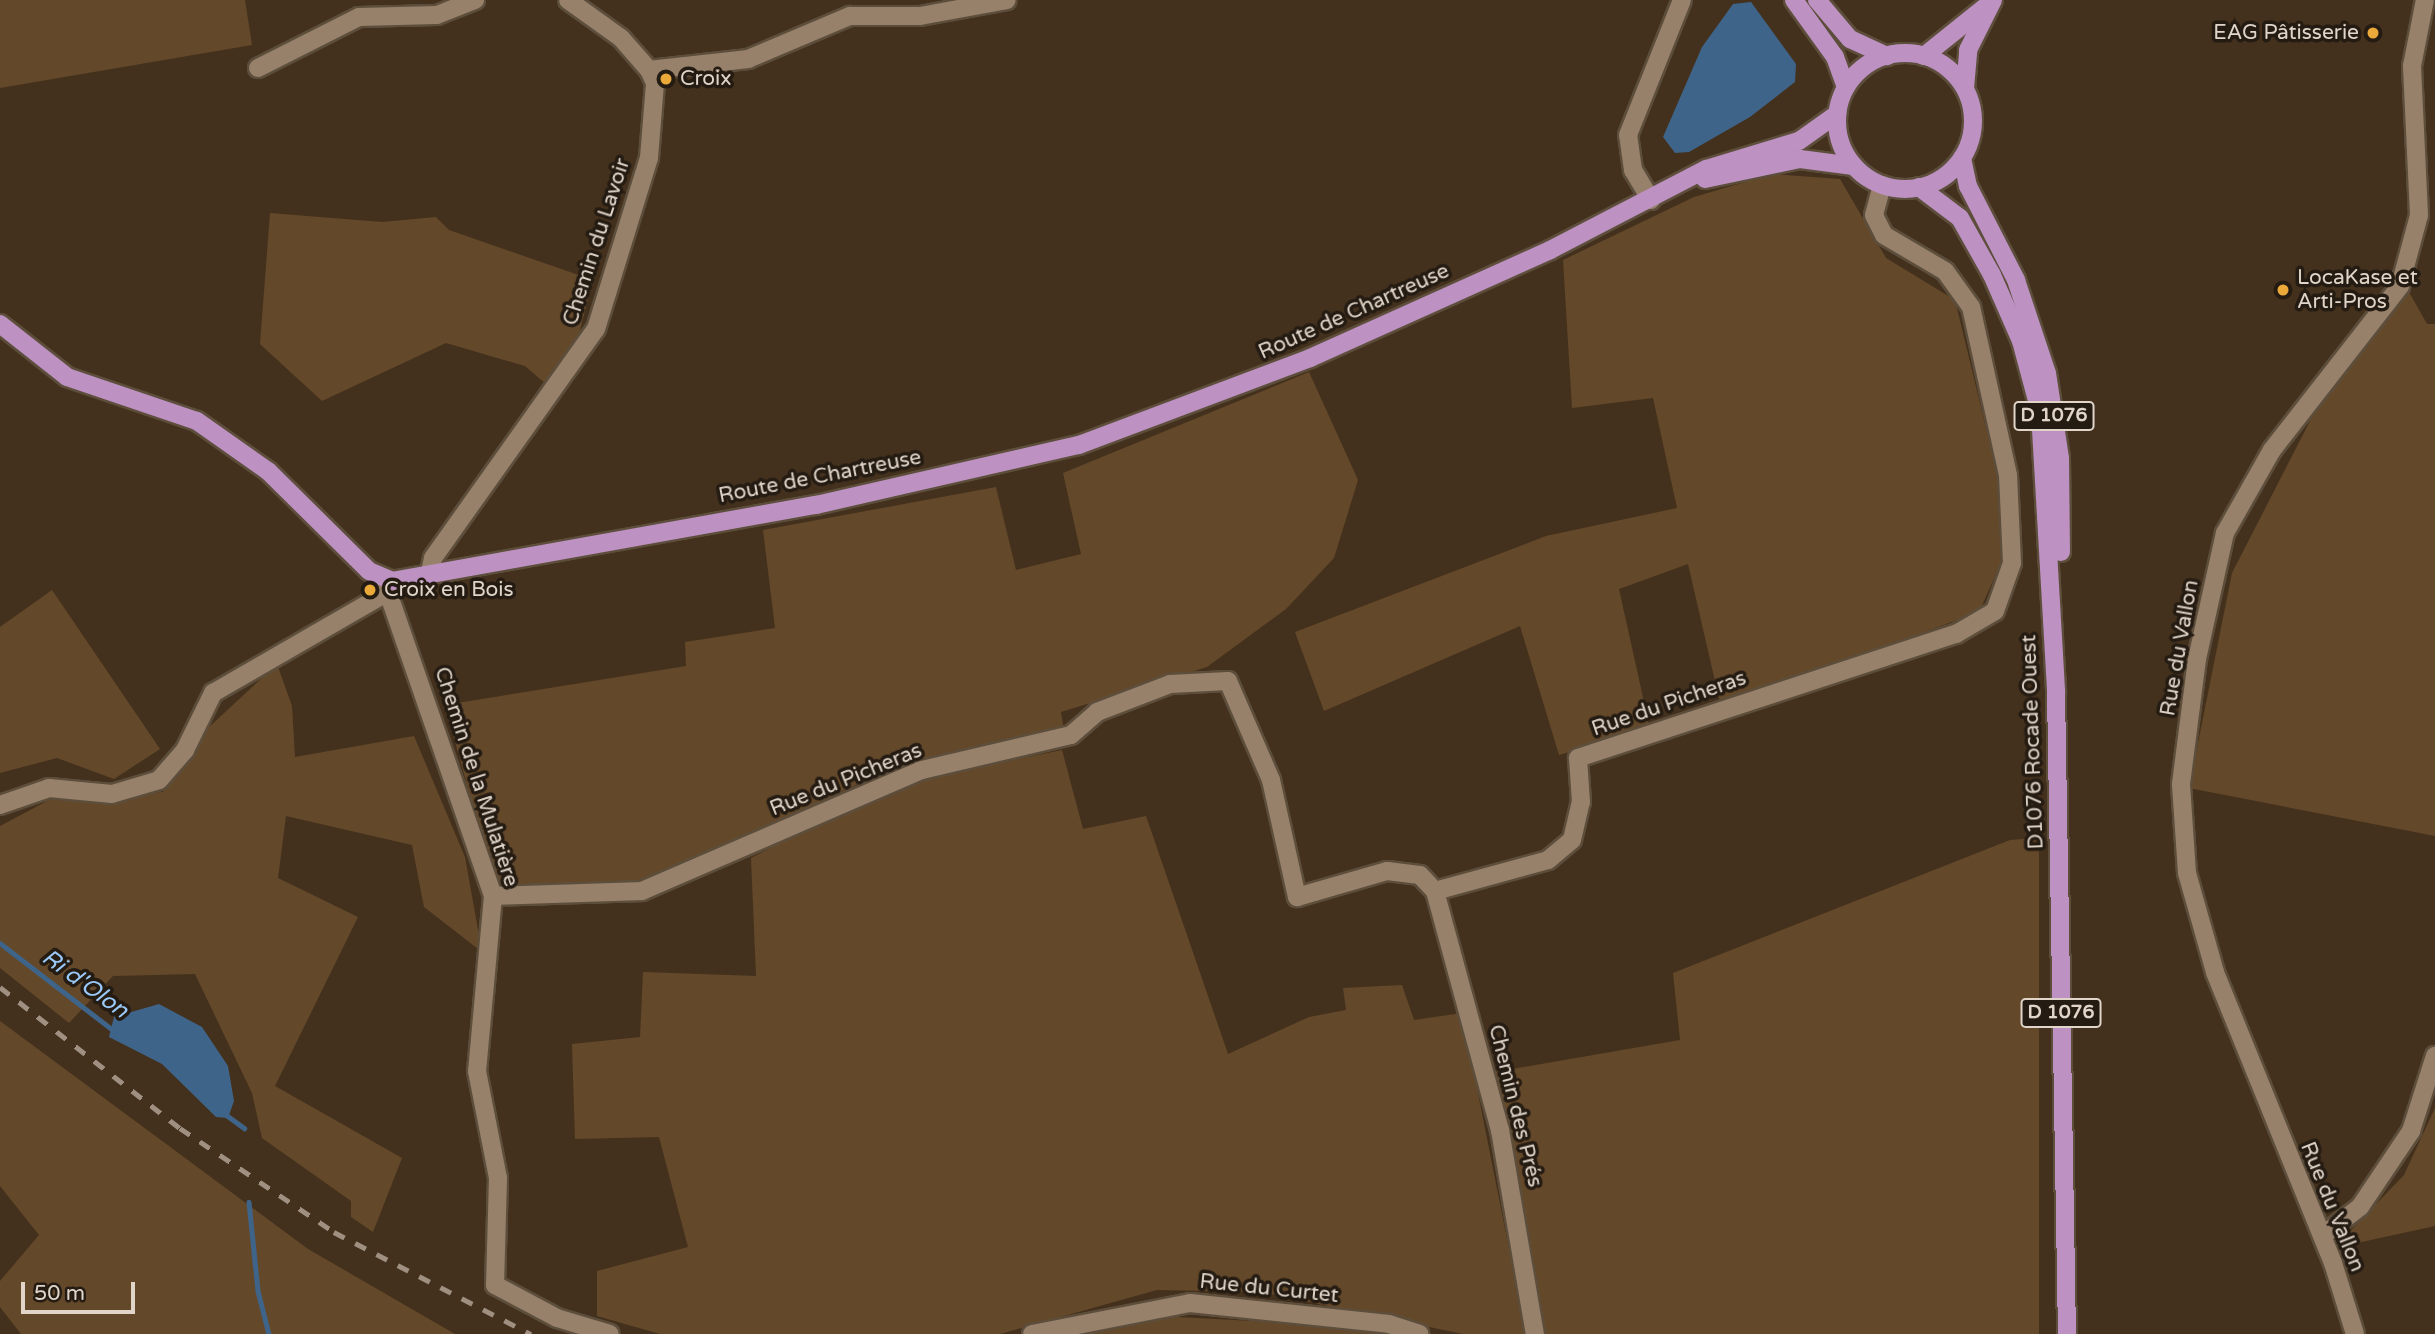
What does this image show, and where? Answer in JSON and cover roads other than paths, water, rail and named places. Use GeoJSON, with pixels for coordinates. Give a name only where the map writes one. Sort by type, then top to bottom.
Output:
{"type":"FeatureCollection","features":[{"type":"Feature","properties":{"kind":"main road"},"geometry":{"type":"LineString","coordinates":[[1794,0],[1836,57],[1846,87]]}},
{"type":"Feature","properties":{"kind":"main road"},"geometry":{"type":"LineString","coordinates":[[1817,0],[1850,39],[1887,56],[1924,56],[1948,68],[1965,88]]}},
{"type":"Feature","properties":{"kind":"main road"},"geometry":{"type":"LineString","coordinates":[[1887,56],[1846,87],[1837,114],[1838,133],[1854,166],[1882,185],[1919,187],[1962,158],[1972,135],[1965,88],[1968,50],[1992,1]]}},
{"type":"Feature","properties":{"kind":"main road"},"geometry":{"type":"LineString","coordinates":[[1924,56],[1992,1]]}},
{"type":"Feature","properties":{"kind":"main road","name":"Route de Chartreuse"},"geometry":{"type":"LineString","coordinates":[[385,587],[430,572],[816,505],[1079,445],[1266,377],[1682,186],[1730,159],[1799,141],[1837,114]]}},
{"type":"Feature","properties":{"kind":"main road","name":"D 1076"},"geometry":{"type":"LineString","coordinates":[[1962,158],[1968,186],[2030,314],[2053,405],[2061,585],[2056,692]]}},
{"type":"Feature","properties":{"kind":"main road","name":"Route de Chartreuse"},"geometry":{"type":"LineString","coordinates":[[1682,186],[1782,161],[1830,159],[1854,166]]}},
{"type":"Feature","properties":{"kind":"main road","name":"D1076 Rocade Ouest"},"geometry":{"type":"LineString","coordinates":[[1919,187],[1960,218],[2010,310],[2032,377],[2045,462],[2056,692],[2067,1334]]}},
{"type":"Feature","properties":{"kind":"main road"},"geometry":{"type":"LineString","coordinates":[[0,324],[67,377],[197,421],[231,444],[385,587]]}},
{"type":"Feature","properties":{"kind":"street"},"geometry":{"type":"LineString","coordinates":[[258,68],[359,17],[436,15],[475,0]]}},
{"type":"Feature","properties":{"kind":"street"},"geometry":{"type":"LineString","coordinates":[[568,0],[621,38],[649,70],[748,59],[850,16],[920,16],[1007,0]]}},
{"type":"Feature","properties":{"kind":"street"},"geometry":{"type":"LineString","coordinates":[[1651,200],[1633,170],[1628,135],[1682,0]]}},
{"type":"Feature","properties":{"kind":"street","name":"Rue du Vallon"},"geometry":{"type":"LineString","coordinates":[[2355,1334],[2322,1236],[2215,972],[2186,873],[2181,784],[2197,659],[2225,533],[2272,450],[2400,286],[2428,181],[2412,66],[2428,12]]}},
{"type":"Feature","properties":{"kind":"street","name":"Chemin du Lavoir"},"geometry":{"type":"LineString","coordinates":[[430,572],[433,558],[596,329],[649,158],[655,83],[649,70]]}},
{"type":"Feature","properties":{"kind":"street","name":"Rue du Picheras"},"geometry":{"type":"LineString","coordinates":[[494,896],[642,891],[922,770],[1071,736],[1097,712],[1170,684],[1212,677],[1228,681],[1271,780],[1297,897],[1387,871],[1420,875],[1435,891],[1548,860],[1572,840],[1581,802],[1578,758],[1956,634],[2000,603],[2012,563],[2008,475],[1971,307],[1945,271],[1878,226],[1882,185]]}},
{"type":"Feature","properties":{"kind":"street"},"geometry":{"type":"LineString","coordinates":[[0,805],[49,788],[112,793],[159,780],[185,750],[213,693],[385,587]]}},
{"type":"Feature","properties":{"kind":"street","name":"Chemin de la Mulatière"},"geometry":{"type":"LineString","coordinates":[[385,587],[494,896],[477,1071],[498,1178],[495,1285],[558,1318],[610,1334]]}},
{"type":"Feature","properties":{"kind":"street","name":"Chemin des Prés"},"geometry":{"type":"LineString","coordinates":[[1435,891],[1500,1130],[1535,1334]]}},
{"type":"Feature","properties":{"kind":"street"},"geometry":{"type":"LineString","coordinates":[[2322,1236],[2360,1207],[2410,1131],[2435,1056]]}},
{"type":"Feature","properties":{"kind":"street","name":"Rue du Curtet"},"geometry":{"type":"LineString","coordinates":[[1032,1334],[1190,1303],[1389,1324],[1419,1334]]}},
{"type":"Feature","properties":{"kind":"water"},"geometry":{"type":"Polygon","coordinates":[[[1751,2],[1796,64],[1795,82],[1750,117],[1689,152],[1675,153],[1663,137],[1702,47],[1733,4],[1751,2]]]}},
{"type":"Feature","properties":{"kind":"water"},"geometry":{"type":"Polygon","coordinates":[[[159,1004],[202,1027],[228,1066],[234,1101],[228,1118],[216,1117],[162,1064],[109,1037],[114,1017],[159,1004]]]}},
{"type":"Feature","properties":{"kind":"waterway","name":"Ri d'Olon"},"geometry":{"type":"LineString","coordinates":[[0,943],[113,1030]]}},
{"type":"Feature","properties":{"kind":"waterway","name":"Ri d'Olon"},"geometry":{"type":"LineString","coordinates":[[225,1114],[244,1128]]}},
{"type":"Feature","properties":{"kind":"waterway","name":"Ri d'Olon"},"geometry":{"type":"LineString","coordinates":[[249,1202],[258,1291],[269,1334]]}},
{"type":"Feature","properties":{"kind":"railway"},"geometry":{"type":"LineString","coordinates":[[0,987],[180,1128],[334,1232],[531,1334]]}},
{"type":"Feature","properties":{"kind":"place","name":"EAG Pâtisserie"},"geometry":{"type":"Point","coordinates":[2373,33]}},
{"type":"Feature","properties":{"kind":"place","name":"Croix"},"geometry":{"type":"Point","coordinates":[666,79]}},
{"type":"Feature","properties":{"kind":"place","name":"LocaKase et Arti-Pros"},"geometry":{"type":"Point","coordinates":[2283,290]}},
{"type":"Feature","properties":{"kind":"place","name":"Croix en Bois"},"geometry":{"type":"Point","coordinates":[370,590]}}]}
